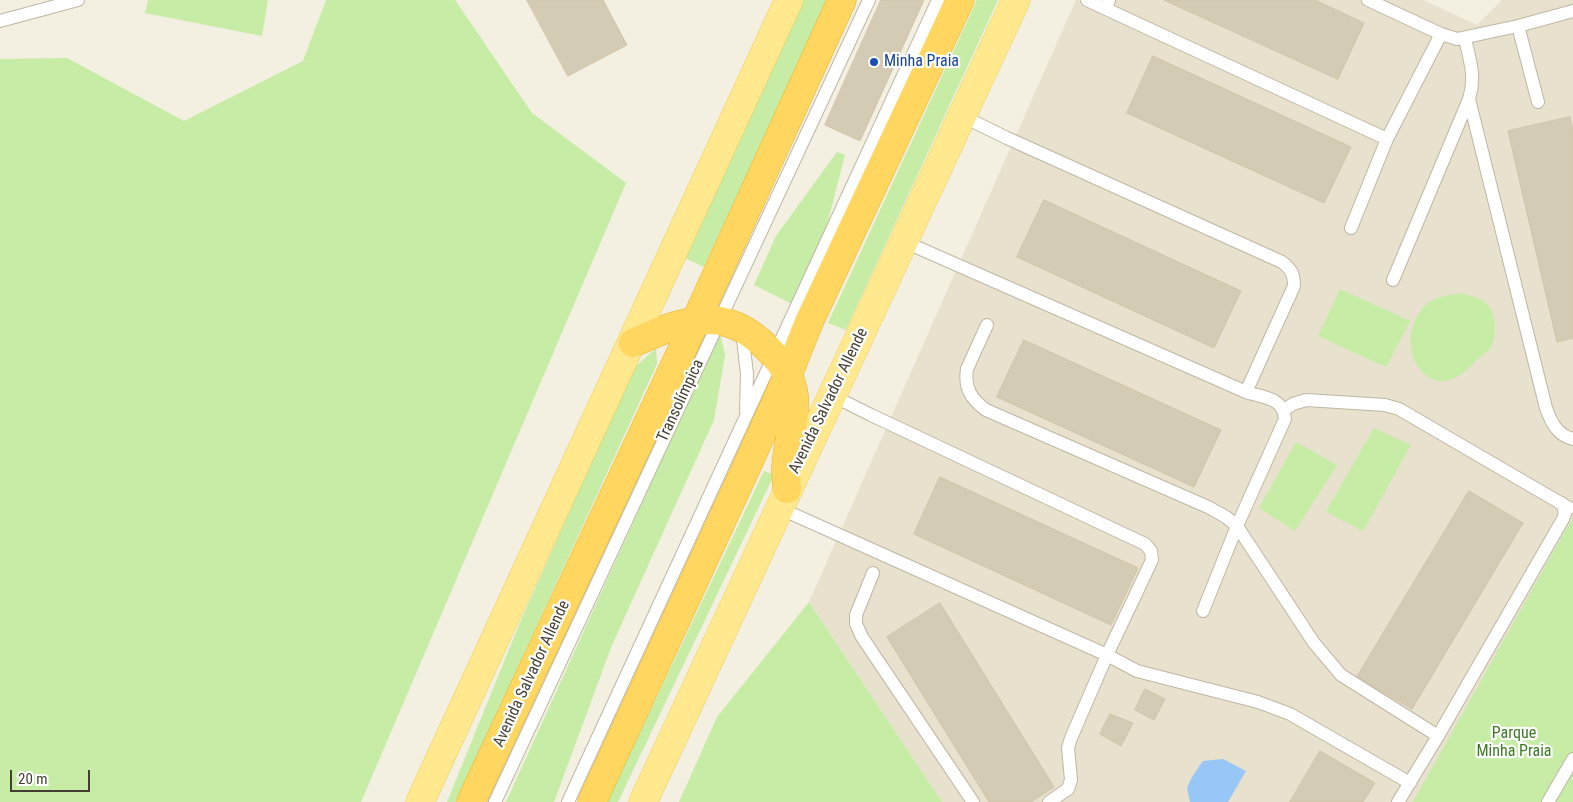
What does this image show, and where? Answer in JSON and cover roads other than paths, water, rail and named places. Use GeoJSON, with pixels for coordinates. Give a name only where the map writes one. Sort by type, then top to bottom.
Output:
{"type":"FeatureCollection","features":[{"type":"Feature","properties":{"kind":"highway","name":"Avenida Salvador Allende"},"geometry":{"type":"LineString","coordinates":[[471,802],[719,323],[842,0]]}},
{"type":"Feature","properties":{"kind":"highway"},"geometry":{"type":"LineString","coordinates":[[592,802],[781,366],[809,322],[960,0]]}},
{"type":"Feature","properties":{"kind":"highway"},"geometry":{"type":"LineString","coordinates":[[633,343],[681,323],[719,323],[756,337],[781,366],[794,393],[795,416],[786,467],[783,499]]}},
{"type":"Feature","properties":{"kind":"main road"},"geometry":{"type":"LineString","coordinates":[[420,802],[633,343],[789,0]]}},
{"type":"Feature","properties":{"kind":"main road","name":"Avenida Salvador Allende"},"geometry":{"type":"LineString","coordinates":[[643,802],[1016,0]]}},
{"type":"Feature","properties":{"kind":"lane"},"geometry":{"type":"LineString","coordinates":[[0,22],[78,0]]}},
{"type":"Feature","properties":{"kind":"lane","name":"Transolímpica"},"geometry":{"type":"LineString","coordinates":[[495,802],[869,0]]}},
{"type":"Feature","properties":{"kind":"lane"},"geometry":{"type":"LineString","coordinates":[[568,802],[746,419],[781,366],[938,0]]}},
{"type":"Feature","properties":{"kind":"lane"},"geometry":{"type":"LineString","coordinates":[[1087,0],[1108,4],[1387,139]]}},
{"type":"Feature","properties":{"kind":"lane"},"geometry":{"type":"LineString","coordinates":[[1368,0],[1441,34],[1456,39],[1465,39],[1573,11]]}},
{"type":"Feature","properties":{"kind":"lane"},"geometry":{"type":"LineString","coordinates":[[1518,26],[1538,102]]}},
{"type":"Feature","properties":{"kind":"lane"},"geometry":{"type":"LineString","coordinates":[[1351,228],[1387,139],[1441,34]]}},
{"type":"Feature","properties":{"kind":"lane"},"geometry":{"type":"LineString","coordinates":[[1392,280],[1473,86],[1473,76],[1465,39]]}},
{"type":"Feature","properties":{"kind":"lane"},"geometry":{"type":"LineString","coordinates":[[1469,99],[1546,408],[1552,422],[1560,433],[1573,439]]}},
{"type":"Feature","properties":{"kind":"lane"},"geometry":{"type":"LineString","coordinates":[[962,116],[1006,138],[1282,262],[1290,268],[1294,276],[1294,286],[1246,392]]}},
{"type":"Feature","properties":{"kind":"lane"},"geometry":{"type":"LineString","coordinates":[[905,242],[1246,392],[1279,402],[1284,410],[1285,419],[1237,526],[1202,611]]}},
{"type":"Feature","properties":{"kind":"lane"},"geometry":{"type":"LineString","coordinates":[[719,323],[747,374],[746,419]]}},
{"type":"Feature","properties":{"kind":"lane"},"geometry":{"type":"LineString","coordinates":[[987,325],[966,375],[966,385],[969,394],[976,403],[986,410],[1208,506],[1226,517],[1237,526],[1314,643],[1342,675],[1438,736]]}},
{"type":"Feature","properties":{"kind":"lane"},"geometry":{"type":"LineString","coordinates":[[831,395],[871,416],[1145,544],[1151,551],[1152,560],[1107,655],[1071,738],[1068,748],[1071,780],[1068,789],[1050,802]]}},
{"type":"Feature","properties":{"kind":"lane"},"geometry":{"type":"LineString","coordinates":[[1284,410],[1306,400],[1385,405],[1399,409],[1568,506],[1563,520],[1398,802]]}},
{"type":"Feature","properties":{"kind":"lane"},"geometry":{"type":"LineString","coordinates":[[783,499],[1138,671],[1258,702],[1290,714],[1410,783]]}},
{"type":"Feature","properties":{"kind":"lane"},"geometry":{"type":"LineString","coordinates":[[873,573],[856,615],[856,624],[862,637],[973,802]]}},
{"type":"Feature","properties":{"kind":"lane"},"geometry":{"type":"LineString","coordinates":[[1548,802],[1573,759]]}},
{"type":"Feature","properties":{"kind":"water"},"geometry":{"type":"Polygon","coordinates":[[[1223,759],[1246,771],[1228,802],[1190,802],[1187,788],[1203,761],[1223,759]]]}},
{"type":"Feature","properties":{"kind":"place","name":"Minha Praia"},"geometry":{"type":"Point","coordinates":[874,62]}},
{"type":"Feature","properties":{"kind":"park label","name":"Parque Minha Praia"},"geometry":{"type":"Point","coordinates":[1514,743]}}]}
